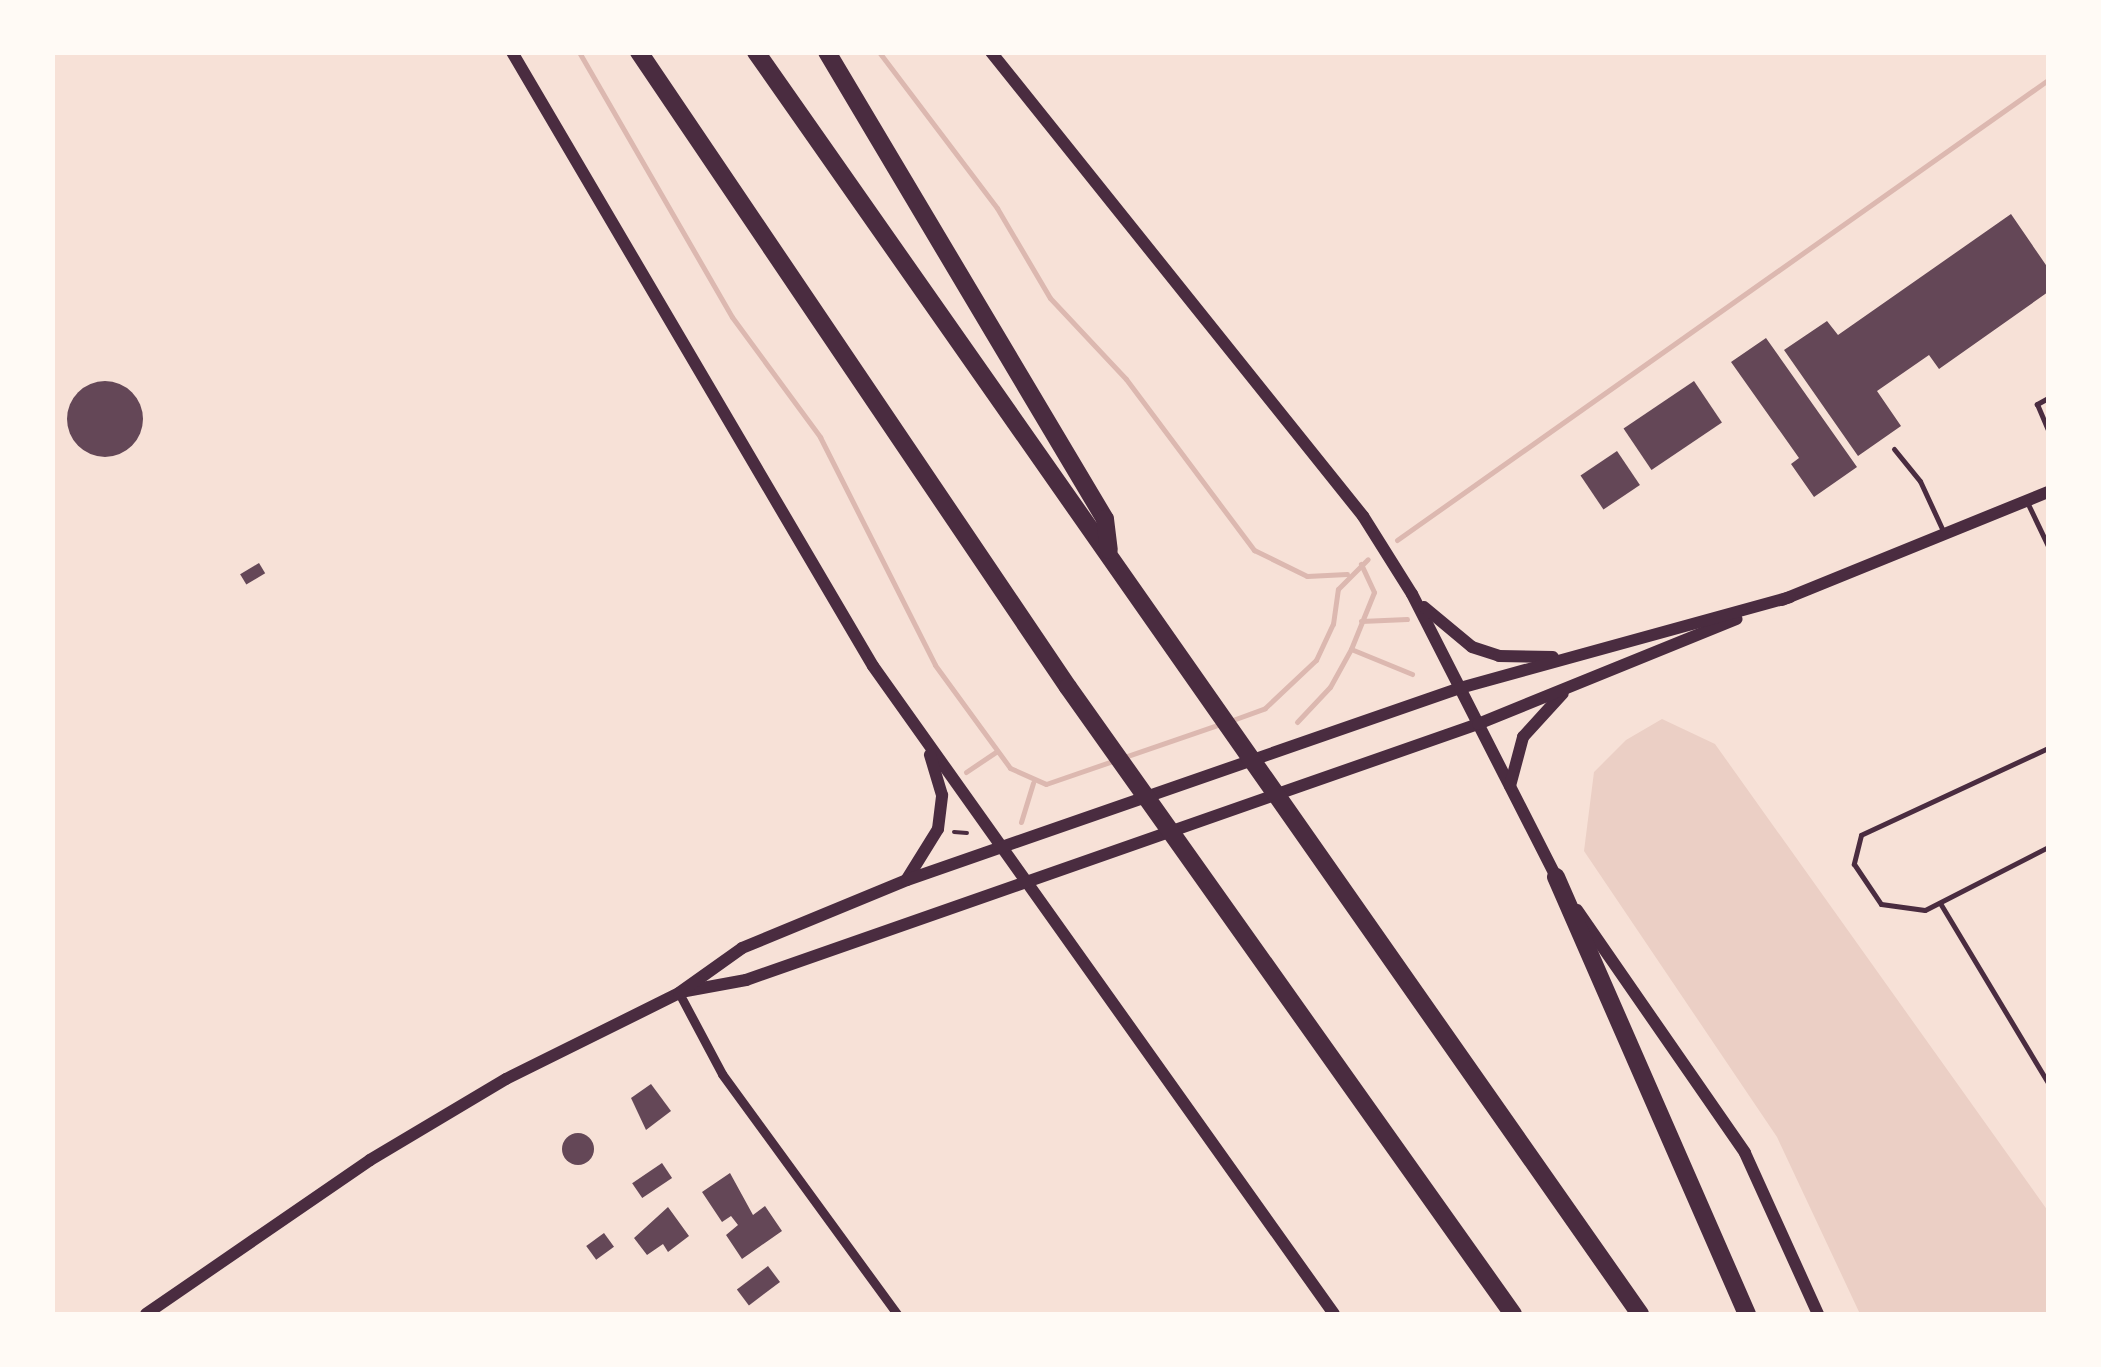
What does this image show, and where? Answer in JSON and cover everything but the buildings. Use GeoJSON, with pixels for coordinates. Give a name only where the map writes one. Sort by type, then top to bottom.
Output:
{"type":"FeatureCollection","features":[{"type":"Feature","properties":{"kind":"highway"},"geometry":{"type":"LineString","coordinates":[[623,52],[694,134]]}},
{"type":"Feature","properties":{"kind":"highway"},"geometry":{"type":"LineString","coordinates":[[640,52],[1068,687],[1260,951],[1514,1314]]}},
{"type":"Feature","properties":{"kind":"highway"},"geometry":{"type":"LineString","coordinates":[[756,52],[1640,1314]]}},
{"type":"Feature","properties":{"kind":"highway"},"geometry":{"type":"LineString","coordinates":[[828,52],[1104,519],[1110,555]]}},
{"type":"Feature","properties":{"kind":"highway"},"geometry":{"type":"LineString","coordinates":[[1556,877],[1747,1314]]}},
{"type":"Feature","properties":{"kind":"main road"},"geometry":{"type":"LineString","coordinates":[[512,52],[768,495],[928,748],[1004,847],[1334,1314]]}},
{"type":"Feature","properties":{"kind":"main road"},"geometry":{"type":"LineString","coordinates":[[991,52],[1299,434],[1412,594],[1446,631],[1472,648],[1499,656],[1570,658]]}},
{"type":"Feature","properties":{"kind":"main road"},"geometry":{"type":"LineString","coordinates":[[679,993],[746,980],[1478,724],[2048,492]]}},
{"type":"Feature","properties":{"kind":"main road"},"geometry":{"type":"LineString","coordinates":[[1412,594],[1556,877],[1745,1154],[1818,1314]]}},
{"type":"Feature","properties":{"kind":"main road"},"geometry":{"type":"LineString","coordinates":[[146,1314],[404,1139],[597,1030],[679,993],[742,948],[907,880],[1460,688],[1790,597]]}},
{"type":"Feature","properties":{"kind":"main road"},"geometry":{"type":"LineString","coordinates":[[1510,788],[1523,737],[1568,688]]}},
{"type":"Feature","properties":{"kind":"main road"},"geometry":{"type":"LineString","coordinates":[[907,880],[938,829],[942,795],[928,748]]}},
{"type":"Feature","properties":{"kind":"street"},"geometry":{"type":"LineString","coordinates":[[679,993],[722,1074],[897,1314]]}},
{"type":"Feature","properties":{"kind":"lane"},"geometry":{"type":"LineString","coordinates":[[2048,398],[2036,404],[2048,430]]}},
{"type":"Feature","properties":{"kind":"lane"},"geometry":{"type":"LineString","coordinates":[[1894,449],[1920,481],[1945,536]]}},
{"type":"Feature","properties":{"kind":"lane"},"geometry":{"type":"LineString","coordinates":[[2026,501],[2048,546]]}},
{"type":"Feature","properties":{"kind":"lane"},"geometry":{"type":"LineString","coordinates":[[2048,748],[1861,835],[1854,864],[1881,904],[1925,910],[2048,847]]}},
{"type":"Feature","properties":{"kind":"lane"},"geometry":{"type":"LineString","coordinates":[[1940,903],[2048,1083]]}},
{"type":"Feature","properties":{"kind":"path"},"geometry":{"type":"LineString","coordinates":[[949,831],[967,833]]}},
{"type":"Feature","properties":{"kind":"path"},"geometry":{"type":"LineString","coordinates":[[957,832],[964,844]]}},
{"type":"Feature","properties":{"kind":"shaded area"},"geometry":{"type":"Polygon","coordinates":[[[1662,719],[1715,744],[2048,1211],[2048,1314],[1860,1314],[1777,1137],[1584,851],[1594,772],[1626,740],[1662,719]]]}},
{"type":"Feature","properties":{"kind":"waterway"},"geometry":{"type":"LineString","coordinates":[[579,52],[732,317],[820,437],[935,665],[1010,768],[1046,784],[1220,724]]}},
{"type":"Feature","properties":{"kind":"waterway"},"geometry":{"type":"LineString","coordinates":[[879,52],[997,208],[1050,298],[1126,379],[1254,550],[1307,576],[1347,574]]}},
{"type":"Feature","properties":{"kind":"waterway"},"geometry":{"type":"LineString","coordinates":[[1397,540],[2048,80]]}},
{"type":"Feature","properties":{"kind":"waterway"},"geometry":{"type":"LineString","coordinates":[[1230,721],[1265,708],[1316,660],[1333,624],[1338,589],[1368,559]]}},
{"type":"Feature","properties":{"kind":"waterway"},"geometry":{"type":"LineString","coordinates":[[1297,722],[1330,687],[1351,649],[1374,592],[1361,564]]}},
{"type":"Feature","properties":{"kind":"waterway"},"geometry":{"type":"LineString","coordinates":[[1361,621],[1407,619]]}},
{"type":"Feature","properties":{"kind":"waterway"},"geometry":{"type":"LineString","coordinates":[[1351,649],[1412,674]]}},
{"type":"Feature","properties":{"kind":"waterway"},"geometry":{"type":"LineString","coordinates":[[966,772],[997,751]]}},
{"type":"Feature","properties":{"kind":"waterway"},"geometry":{"type":"LineString","coordinates":[[1021,822],[1033,783]]}}]}
